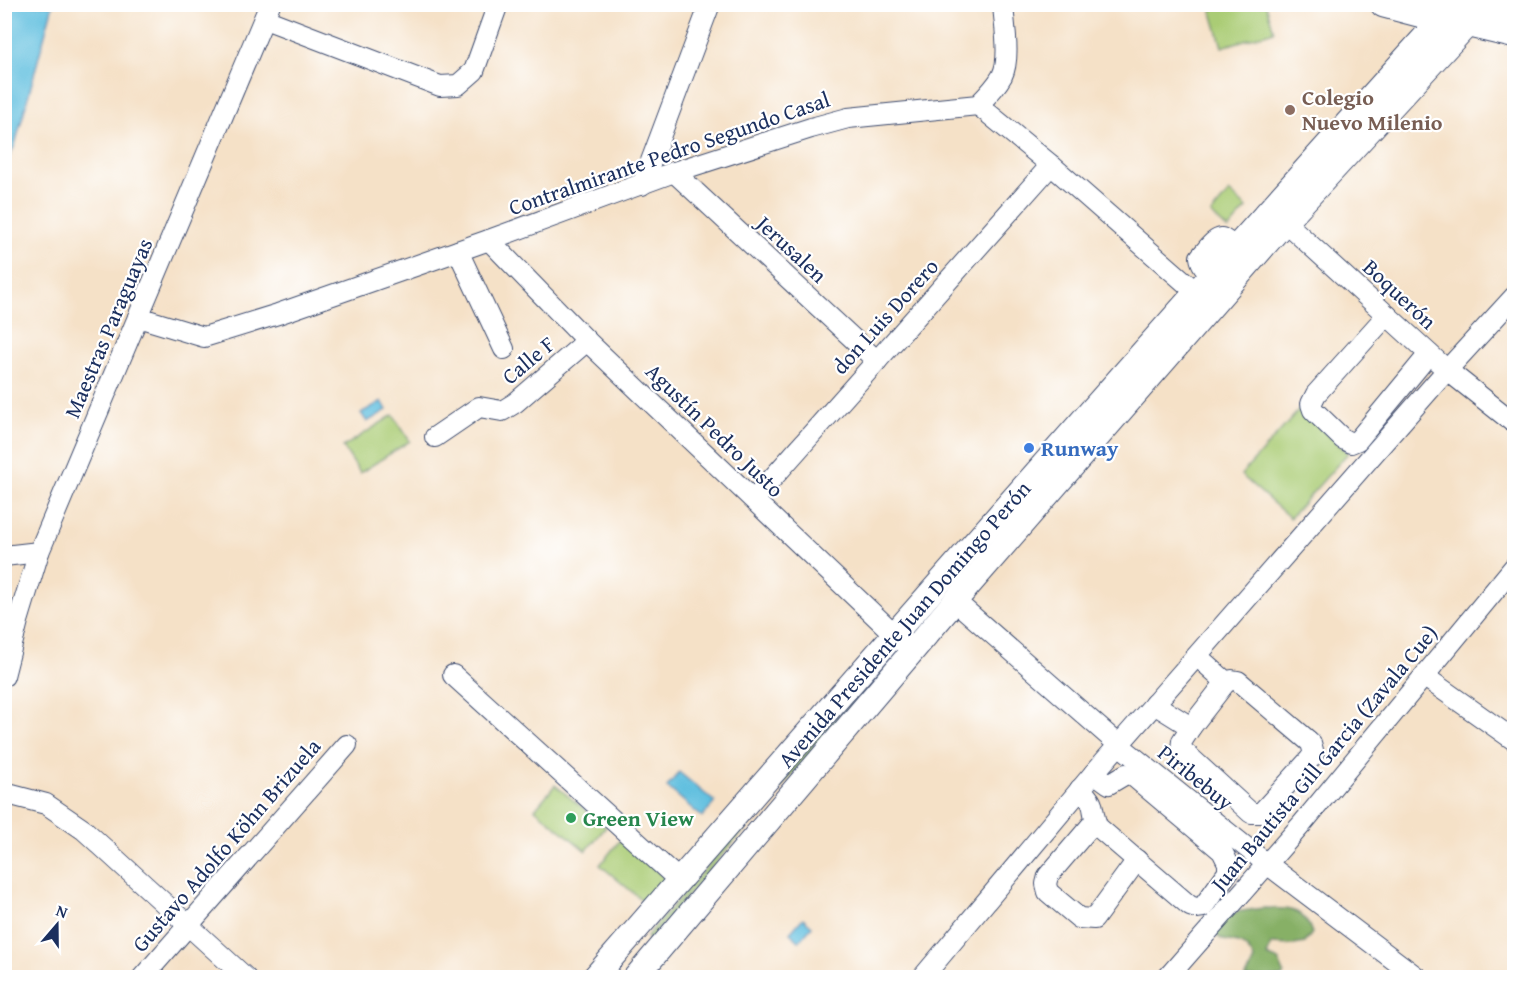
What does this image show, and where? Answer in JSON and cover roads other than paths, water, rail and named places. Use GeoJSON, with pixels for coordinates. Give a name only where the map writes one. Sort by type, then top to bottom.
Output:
{"type":"FeatureCollection","features":[{"type":"Feature","properties":{"kind":"highway"},"geometry":{"type":"LineString","coordinates":[[1384,4],[1467,11]]}},
{"type":"Feature","properties":{"kind":"main road"},"geometry":{"type":"LineString","coordinates":[[1467,11],[1515,16]]}},
{"type":"Feature","properties":{"kind":"main road"},"geometry":{"type":"LineString","coordinates":[[1467,11],[1515,36]]}},
{"type":"Feature","properties":{"kind":"main road","name":"Avenida Presidente Juan Domingo Perón"},"geometry":{"type":"LineString","coordinates":[[594,978],[893,634],[1292,184],[1467,11]]}},
{"type":"Feature","properties":{"kind":"main road","name":"Avenida Presidente Juan Domingo Perón"},"geometry":{"type":"LineString","coordinates":[[650,973],[912,651],[1467,11]]}},
{"type":"Feature","properties":{"kind":"main road"},"geometry":{"type":"LineString","coordinates":[[625,942],[650,973]]}},
{"type":"Feature","properties":{"kind":"street"},"geometry":{"type":"LineString","coordinates":[[268,12],[440,86],[458,85],[474,70],[498,4]]}},
{"type":"Feature","properties":{"kind":"street"},"geometry":{"type":"LineString","coordinates":[[642,184],[710,4]]}},
{"type":"Feature","properties":{"kind":"street"},"geometry":{"type":"LineString","coordinates":[[1003,4],[1006,56],[1004,74],[978,105],[1204,283]]}},
{"type":"Feature","properties":{"kind":"street","name":"Maestras Paraguayas"},"geometry":{"type":"LineString","coordinates":[[4,676],[39,552],[268,12]]}},
{"type":"Feature","properties":{"kind":"street","name":"Contralmirante Pedro Segundo Casal"},"geometry":{"type":"LineString","coordinates":[[138,317],[204,337],[278,314],[458,251],[674,172],[811,128],[848,118],[978,105]]}},
{"type":"Feature","properties":{"kind":"street","name":"don Luis Dorero"},"geometry":{"type":"LineString","coordinates":[[754,500],[1052,165]]}},
{"type":"Feature","properties":{"kind":"street","name":"Jerusalen"},"geometry":{"type":"LineString","coordinates":[[674,172],[877,361]]}},
{"type":"Feature","properties":{"kind":"street"},"geometry":{"type":"LineString","coordinates":[[1286,222],[1284,205],[1292,184]]}},
{"type":"Feature","properties":{"kind":"street","name":"Boquerón"},"geometry":{"type":"LineString","coordinates":[[1286,222],[1447,370],[1515,423]]}},
{"type":"Feature","properties":{"kind":"street","name":"Agustín Pedro Justo"},"geometry":{"type":"LineString","coordinates":[[489,240],[587,341],[912,651]]}},
{"type":"Feature","properties":{"kind":"street"},"geometry":{"type":"LineString","coordinates":[[458,251],[504,349]]}},
{"type":"Feature","properties":{"kind":"street"},"geometry":{"type":"LineString","coordinates":[[1137,860],[1094,918],[1079,918],[1048,892],[1046,884],[1048,876],[1095,813],[1102,779],[1119,746],[1447,370],[1515,297]]}},
{"type":"Feature","properties":{"kind":"street"},"geometry":{"type":"LineString","coordinates":[[1387,315],[1316,394],[1311,404],[1313,411],[1342,439],[1351,443],[1358,440],[1429,354]]}},
{"type":"Feature","properties":{"kind":"street","name":"Calle F"},"geometry":{"type":"LineString","coordinates":[[435,437],[479,407],[502,411],[587,341]]}},
{"type":"Feature","properties":{"kind":"street"},"geometry":{"type":"LineString","coordinates":[[4,556],[39,552]]}},
{"type":"Feature","properties":{"kind":"street","name":"Juan Bautista Gill Garcia (Zavala Cue)"},"geometry":{"type":"LineString","coordinates":[[1167,978],[1267,864],[1515,567]]}},
{"type":"Feature","properties":{"kind":"street","name":"Piribebuy"},"geometry":{"type":"LineString","coordinates":[[955,601],[1119,746],[1267,864],[1418,978]]}},
{"type":"Feature","properties":{"kind":"street"},"geometry":{"type":"LineString","coordinates":[[1197,656],[1226,682]]}},
{"type":"Feature","properties":{"kind":"street"},"geometry":{"type":"LineString","coordinates":[[453,675],[680,880]]}},
{"type":"Feature","properties":{"kind":"street"},"geometry":{"type":"LineString","coordinates":[[1425,677],[1515,740]]}},
{"type":"Feature","properties":{"kind":"street"},"geometry":{"type":"LineString","coordinates":[[1238,681],[1311,743],[1314,754],[1261,813],[1251,813],[1181,749],[1182,741],[1191,727],[1226,682],[1238,681]]}},
{"type":"Feature","properties":{"kind":"street"},"geometry":{"type":"LineString","coordinates":[[1155,704],[1191,727]]}},
{"type":"Feature","properties":{"kind":"street","name":"Gustavo Adolfo Köhn Brizuela"},"geometry":{"type":"LineString","coordinates":[[142,978],[347,745]]}},
{"type":"Feature","properties":{"kind":"street"},"geometry":{"type":"LineString","coordinates":[[922,978],[1080,789],[1102,779],[1125,774],[1133,776],[1222,852],[1228,863],[1228,872],[1203,907],[1190,906],[1098,827],[1095,813],[1080,789]]}},
{"type":"Feature","properties":{"kind":"street"},"geometry":{"type":"LineString","coordinates":[[4,793],[46,804],[84,830],[246,978]]}},
{"type":"Feature","properties":{"kind":"water"},"geometry":{"type":"Polygon","coordinates":[[[5,4],[53,5],[15,145],[5,166],[5,4]]]}},
{"type":"Feature","properties":{"kind":"water"},"geometry":{"type":"Polygon","coordinates":[[[382,401],[387,410],[367,422],[361,413],[382,401]]]}},
{"type":"Feature","properties":{"kind":"water"},"geometry":{"type":"Polygon","coordinates":[[[679,772],[715,802],[702,817],[667,787],[679,772]]]}},
{"type":"Feature","properties":{"kind":"water"},"geometry":{"type":"Polygon","coordinates":[[[803,918],[812,926],[799,941],[790,933],[803,918]]]}},
{"type":"Feature","properties":{"kind":"place","name":"Colegio Nuevo Milenio"},"geometry":{"type":"Point","coordinates":[1290,110]}},
{"type":"Feature","properties":{"kind":"place","name":"Runway"},"geometry":{"type":"Point","coordinates":[1029,448]}},
{"type":"Feature","properties":{"kind":"place","name":"Green View"},"geometry":{"type":"Point","coordinates":[571,818]}}]}
